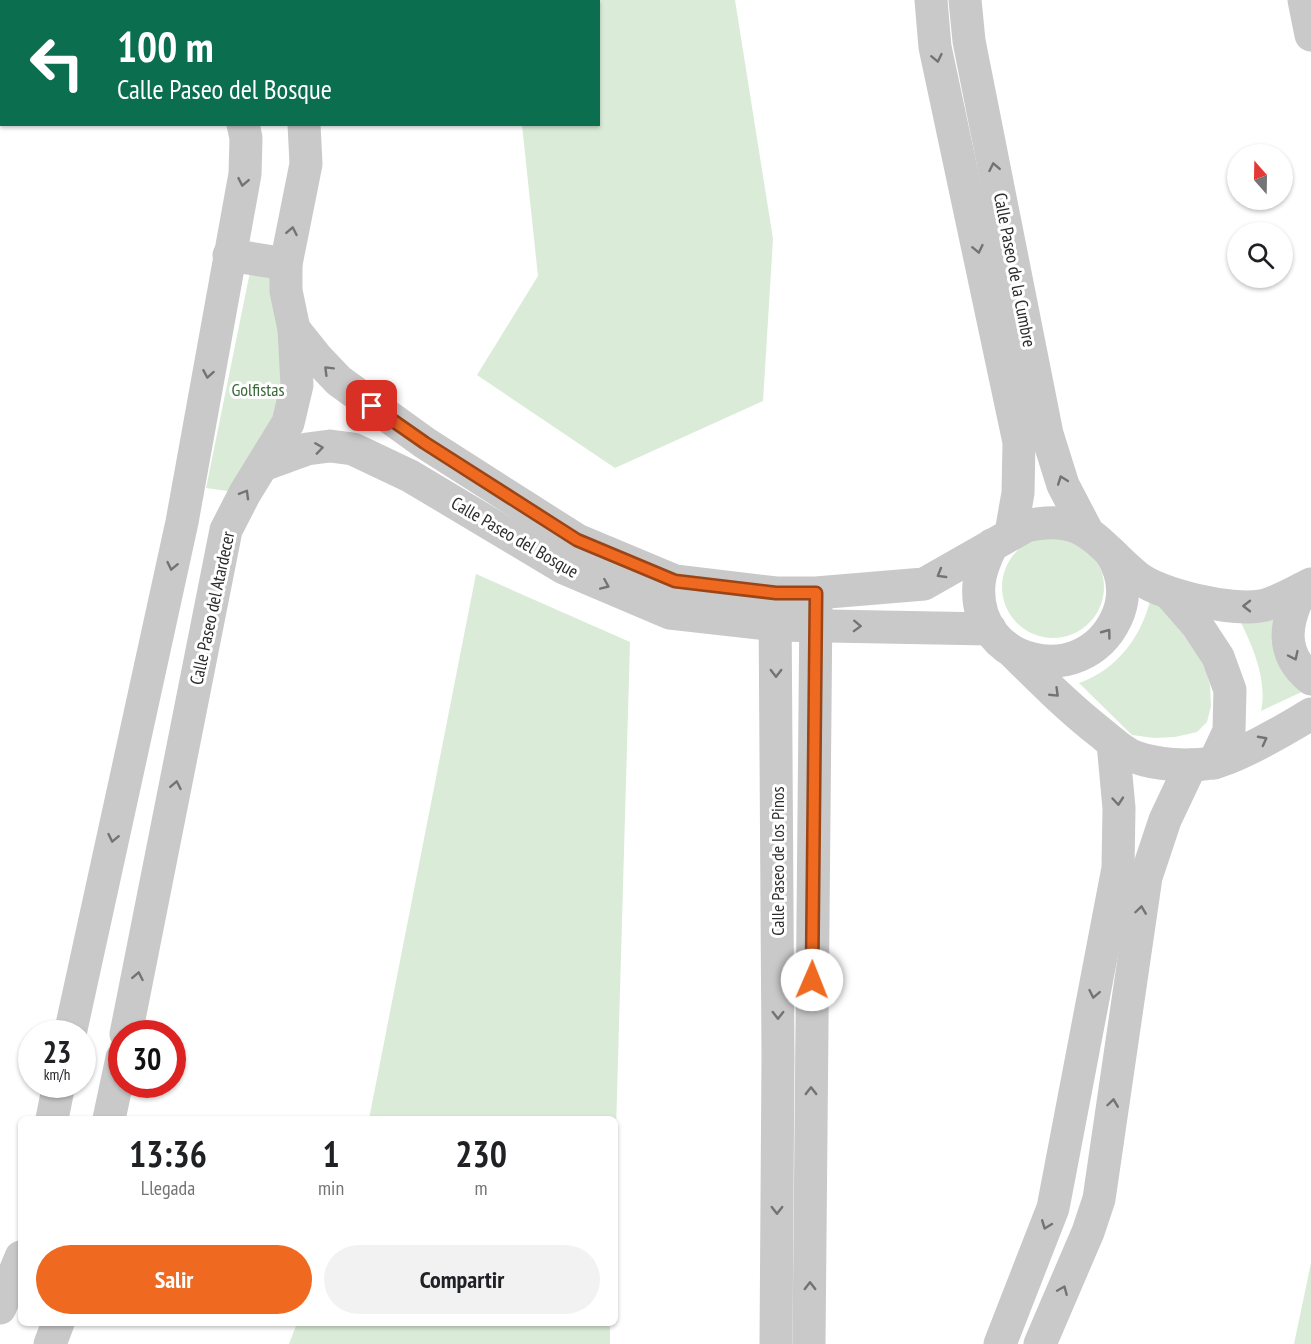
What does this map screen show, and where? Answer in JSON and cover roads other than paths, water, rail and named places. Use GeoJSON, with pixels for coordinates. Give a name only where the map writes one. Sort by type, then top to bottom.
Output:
{"type":"FeatureCollection","features":[{"type":"Feature","properties":{"kind":"street","name":"Calle Paseo de la Cumbre"},"geometry":{"type":"LineString","coordinates":[[931,0],[935,47],[1019,442],[1018,493],[1001,539]]}},
{"type":"Feature","properties":{"kind":"street","name":"Calle Paseo de la Cumbre"},"geometry":{"type":"LineString","coordinates":[[965,0],[969,41],[1047,434],[1063,485],[1099,542]]}},
{"type":"Feature","properties":{"kind":"street"},"geometry":{"type":"LineString","coordinates":[[1304,0],[1311,35]]}},
{"type":"Feature","properties":{"kind":"street"},"geometry":{"type":"LineString","coordinates":[[73,1020],[182,522],[245,174],[246,138],[243,126]]}},
{"type":"Feature","properties":{"kind":"street","name":"Calle Paseo del Atardecer"},"geometry":{"type":"LineString","coordinates":[[129,1020],[226,530],[245,493],[288,423],[297,385],[294,328],[286,291],[285,264],[306,164],[304,126]]}},
{"type":"Feature","properties":{"kind":"street"},"geometry":{"type":"LineString","coordinates":[[953,133],[986,126]]}},
{"type":"Feature","properties":{"kind":"street"},"geometry":{"type":"LineString","coordinates":[[229,255],[285,264]]}},
{"type":"Feature","properties":{"kind":"street","name":"Calle Paseo del Bosque"},"geometry":{"type":"LineString","coordinates":[[294,328],[318,359],[354,393],[425,443],[577,540],[675,581],[775,609]]}},
{"type":"Feature","properties":{"kind":"street","name":"Calle Paseo del Bosque"},"geometry":{"type":"LineString","coordinates":[[263,465],[307,449],[330,446],[353,449],[410,476],[564,568],[670,613],[816,609],[990,629]]}},
{"type":"Feature","properties":{"kind":"street"},"geometry":{"type":"LineString","coordinates":[[182,522],[226,530]]}},
{"type":"Feature","properties":{"kind":"street","name":"Calle Paseo del Bosque"},"geometry":{"type":"LineString","coordinates":[[816,609],[924,584],[1001,539],[1026,526],[1042,522],[1058,522],[1074,526],[1099,542],[1138,578],[1169,593],[1230,606],[1261,606],[1306,587]]}},
{"type":"Feature","properties":{"kind":"street"},"geometry":{"type":"LineString","coordinates":[[1001,539],[982,567],[979,583],[981,607],[990,629],[1000,642],[1077,714],[1133,756],[1160,762],[1203,764],[1246,749],[1311,714]]}},
{"type":"Feature","properties":{"kind":"street"},"geometry":{"type":"LineString","coordinates":[[1013,652],[1043,662],[1059,662],[1090,651],[1112,628],[1123,597],[1122,581],[1119,566],[1099,542]]}},
{"type":"Feature","properties":{"kind":"street"},"geometry":{"type":"LineString","coordinates":[[1306,587],[1292,608],[1288,625],[1288,642],[1293,659],[1311,680]]}},
{"type":"Feature","properties":{"kind":"street"},"geometry":{"type":"LineString","coordinates":[[1040,1344],[1088,1232],[1099,1198],[1146,877],[1165,820],[1203,764],[1229,731],[1230,690],[1218,657],[1197,625],[1169,593]]}},
{"type":"Feature","properties":{"kind":"street","name":"Calle Paseo de los Pinos"},"geometry":{"type":"LineString","coordinates":[[775,609],[778,1056],[776,1339]]}},
{"type":"Feature","properties":{"kind":"street","name":"Calle Paseo de los Pinos"},"geometry":{"type":"LineString","coordinates":[[809,1339],[816,609]]}},
{"type":"Feature","properties":{"kind":"street"},"geometry":{"type":"LineString","coordinates":[[1000,1344],[1053,1208],[1118,868],[1119,808],[1113,743]]}},
{"type":"Feature","properties":{"kind":"street"},"geometry":{"type":"LineString","coordinates":[[53,1116],[56,1098]]}},
{"type":"Feature","properties":{"kind":"street"},"geometry":{"type":"LineString","coordinates":[[110,1116],[113,1098]]}},
{"type":"Feature","properties":{"kind":"street"},"geometry":{"type":"LineString","coordinates":[[1056,1191],[1099,1198]]}},
{"type":"Feature","properties":{"kind":"street"},"geometry":{"type":"LineString","coordinates":[[0,1308],[18,1264]]}},
{"type":"Feature","properties":{"kind":"street"},"geometry":{"type":"LineString","coordinates":[[50,1344],[57,1326]]}},
{"type":"Feature","properties":{"kind":"street"},"geometry":{"type":"LineString","coordinates":[[776,1339],[809,1339]]}},
{"type":"Feature","properties":{"kind":"park label","name":"Golfistas"},"geometry":{"type":"Point","coordinates":[258,389]}}]}
